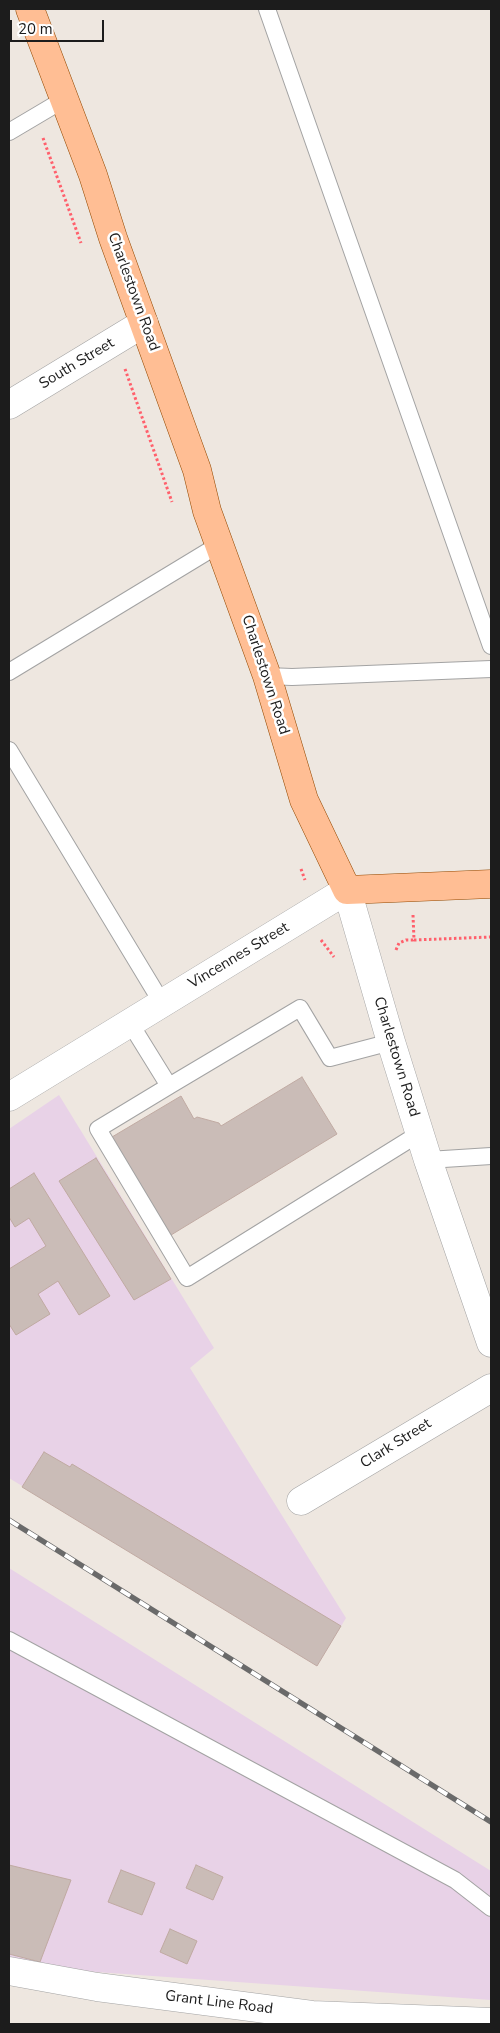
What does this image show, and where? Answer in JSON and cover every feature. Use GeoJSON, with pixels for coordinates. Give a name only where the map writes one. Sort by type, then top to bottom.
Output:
{"type":"FeatureCollection","features":[{"type":"Feature","properties":{"kind":"main road","name":"Charlestown Road"},"geometry":{"type":"LineString","coordinates":[[30,9],[93,175],[197,470],[207,510],[267,676],[304,800],[347,890]]}},
{"type":"Feature","properties":{"kind":"main road","name":"Vincennes Street"},"geometry":{"type":"LineString","coordinates":[[347,890],[491,884]]}},
{"type":"Feature","properties":{"kind":"street","name":"South Street"},"geometry":{"type":"LineString","coordinates":[[9,406],[144,323]]}},
{"type":"Feature","properties":{"kind":"street","name":"Vincennes Street"},"geometry":{"type":"LineString","coordinates":[[9,1097],[347,890]]}},
{"type":"Feature","properties":{"kind":"street","name":"Charlestown Road"},"geometry":{"type":"LineString","coordinates":[[347,890],[391,1042],[428,1160],[491,1343]]}},
{"type":"Feature","properties":{"kind":"street","name":"Clark Street"},"geometry":{"type":"LineString","coordinates":[[301,1501],[491,1388]]}},
{"type":"Feature","properties":{"kind":"street","name":"Grant Line Road"},"geometry":{"type":"LineString","coordinates":[[9,1971],[97,1987],[312,2015],[491,2022]]}},
{"type":"Feature","properties":{"kind":"lane"},"geometry":{"type":"LineString","coordinates":[[267,9],[491,646]]}},
{"type":"Feature","properties":{"kind":"lane"},"geometry":{"type":"LineString","coordinates":[[9,132],[63,100]]}},
{"type":"Feature","properties":{"kind":"lane"},"geometry":{"type":"LineString","coordinates":[[9,672],[220,544]]}},
{"type":"Feature","properties":{"kind":"lane"},"geometry":{"type":"LineString","coordinates":[[267,676],[292,677],[491,670]]}},
{"type":"Feature","properties":{"kind":"lane"},"geometry":{"type":"LineString","coordinates":[[9,750],[162,1003]]}},
{"type":"Feature","properties":{"kind":"lane"},"geometry":{"type":"LineString","coordinates":[[391,1042],[330,1058],[300,1008],[98,1129],[187,1278],[420,1133]]}},
{"type":"Feature","properties":{"kind":"lane"},"geometry":{"type":"LineString","coordinates":[[130,1023],[169,1086]]}},
{"type":"Feature","properties":{"kind":"lane"},"geometry":{"type":"LineString","coordinates":[[428,1160],[491,1156]]}},
{"type":"Feature","properties":{"kind":"lane"},"geometry":{"type":"LineString","coordinates":[[9,1640],[455,1880],[491,1908]]}},
{"type":"Feature","properties":{"kind":"path"},"geometry":{"type":"LineString","coordinates":[[35,117],[82,247]]}},
{"type":"Feature","properties":{"kind":"path"},"geometry":{"type":"LineString","coordinates":[[115,341],[174,509]]}},
{"type":"Feature","properties":{"kind":"path"},"geometry":{"type":"LineString","coordinates":[[299,863],[305,880]]}},
{"type":"Feature","properties":{"kind":"path"},"geometry":{"type":"LineString","coordinates":[[412,887],[414,940],[491,937]]}},
{"type":"Feature","properties":{"kind":"shaded area"},"geometry":{"type":"Polygon","coordinates":[[[59,1095],[214,1348],[190,1368],[346,1618],[317,1666],[9,1478],[9,1129],[59,1095]]]}},
{"type":"Feature","properties":{"kind":"shaded area"},"geometry":{"type":"Polygon","coordinates":[[[9,1568],[491,1871],[491,2000],[54,1969],[9,1958],[9,1568]]]}},
{"type":"Feature","properties":{"kind":"building"},"geometry":{"type":"Polygon","coordinates":[[[302,1077],[337,1134],[171,1235],[112,1137],[181,1096],[194,1119],[197,1117],[219,1123],[221,1126],[302,1077]]]}},
{"type":"Feature","properties":{"kind":"building"},"geometry":{"type":"Polygon","coordinates":[[[96,1158],[171,1279],[134,1300],[59,1181],[96,1158]]]}},
{"type":"Feature","properties":{"kind":"building"},"geometry":{"type":"Polygon","coordinates":[[[34,1173],[110,1296],[79,1315],[58,1281],[38,1294],[50,1314],[16,1335],[9,1324],[9,1269],[46,1246],[29,1218],[15,1227],[9,1217],[9,1189],[34,1173]]]}},
{"type":"Feature","properties":{"kind":"building"},"geometry":{"type":"Polygon","coordinates":[[[44,1452],[70,1467],[72,1464],[341,1626],[317,1666],[22,1487],[44,1452]]]}},
{"type":"Feature","properties":{"kind":"building"},"geometry":{"type":"Polygon","coordinates":[[[9,1865],[71,1880],[40,1962],[9,1954],[9,1865]]]}},
{"type":"Feature","properties":{"kind":"building"},"geometry":{"type":"Polygon","coordinates":[[[196,1865],[223,1877],[213,1900],[186,1888],[196,1865]]]}},
{"type":"Feature","properties":{"kind":"building"},"geometry":{"type":"Polygon","coordinates":[[[121,1870],[155,1883],[142,1915],[108,1902],[121,1870]]]}},
{"type":"Feature","properties":{"kind":"building"},"geometry":{"type":"Polygon","coordinates":[[[170,1929],[197,1941],[187,1964],[160,1952],[170,1929]]]}},
{"type":"Feature","properties":{"kind":"railway"},"geometry":{"type":"LineString","coordinates":[[9,1520],[491,1822]]}}]}
